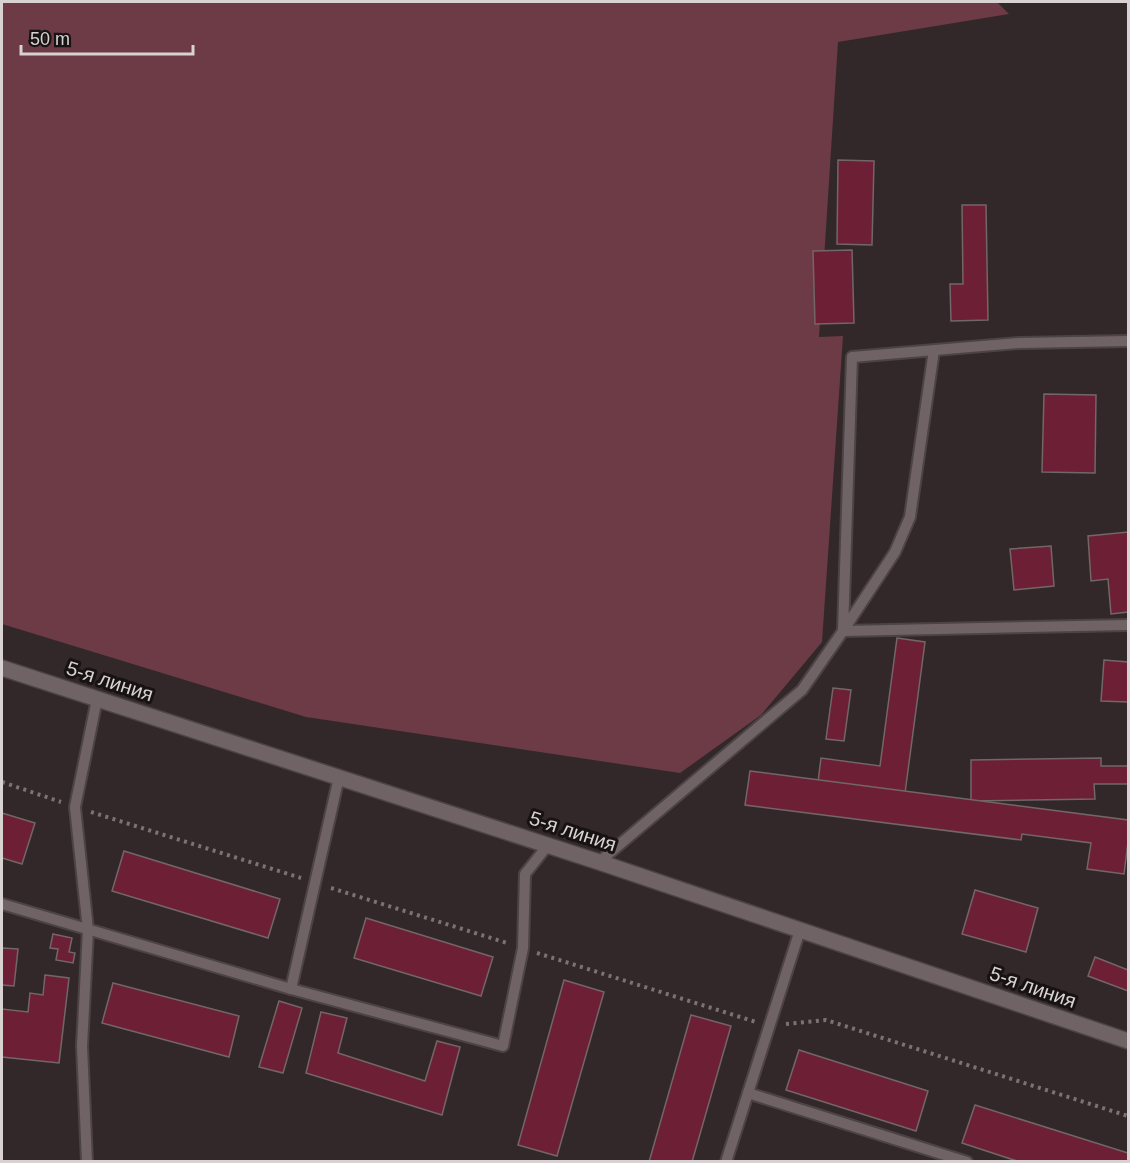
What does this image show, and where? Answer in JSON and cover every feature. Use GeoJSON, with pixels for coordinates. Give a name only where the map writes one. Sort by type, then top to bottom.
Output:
{"type":"FeatureCollection","features":[{"type":"Feature","properties":{"kind":"street","name":"5-я линия"},"geometry":{"type":"LineString","coordinates":[[2,668],[548,845],[1128,1041]]}},
{"type":"Feature","properties":{"kind":"lane"},"geometry":{"type":"LineString","coordinates":[[843,631],[852,357],[1019,343],[1128,341]]}},
{"type":"Feature","properties":{"kind":"lane"},"geometry":{"type":"LineString","coordinates":[[599,862],[802,690],[843,631],[894,552],[910,517],[934,350]]}},
{"type":"Feature","properties":{"kind":"lane"},"geometry":{"type":"LineString","coordinates":[[843,631],[1128,625]]}},
{"type":"Feature","properties":{"kind":"lane"},"geometry":{"type":"LineString","coordinates":[[87,1161],[82,1046],[88,930],[75,807],[97,699]]}},
{"type":"Feature","properties":{"kind":"lane"},"geometry":{"type":"LineString","coordinates":[[291,989],[339,777]]}},
{"type":"Feature","properties":{"kind":"lane"},"geometry":{"type":"LineString","coordinates":[[2,904],[291,989],[503,1046],[523,948],[525,873],[548,845]]}},
{"type":"Feature","properties":{"kind":"lane"},"geometry":{"type":"LineString","coordinates":[[726,1161],[800,930]]}},
{"type":"Feature","properties":{"kind":"lane"},"geometry":{"type":"LineString","coordinates":[[748,1093],[967,1161]]}},
{"type":"Feature","properties":{"kind":"path"},"geometry":{"type":"LineString","coordinates":[[2,782],[769,1026],[826,1020],[1128,1116]]}},
{"type":"Feature","properties":{"kind":"shaded area"},"geometry":{"type":"Polygon","coordinates":[[[2,2],[997,2],[1009,14],[838,42],[819,337],[843,336],[822,642],[761,715],[680,773],[306,717],[2,624],[2,2]]]}},
{"type":"Feature","properties":{"kind":"building"},"geometry":{"type":"Polygon","coordinates":[[[838,160],[874,161],[872,245],[837,244],[838,160]]]}},
{"type":"Feature","properties":{"kind":"building"},"geometry":{"type":"Polygon","coordinates":[[[962,205],[986,205],[988,320],[951,321],[950,284],[963,284],[962,205]]]}},
{"type":"Feature","properties":{"kind":"building"},"geometry":{"type":"Polygon","coordinates":[[[852,250],[854,323],[815,324],[813,251],[852,250]]]}},
{"type":"Feature","properties":{"kind":"building"},"geometry":{"type":"Polygon","coordinates":[[[1044,394],[1096,395],[1095,473],[1042,472],[1044,394]]]}},
{"type":"Feature","properties":{"kind":"building"},"geometry":{"type":"Polygon","coordinates":[[[1128,532],[1128,612],[1111,614],[1108,579],[1091,581],[1088,536],[1128,532]]]}},
{"type":"Feature","properties":{"kind":"building"},"geometry":{"type":"Polygon","coordinates":[[[1051,546],[1054,586],[1014,590],[1010,549],[1051,546]]]}},
{"type":"Feature","properties":{"kind":"building"},"geometry":{"type":"Polygon","coordinates":[[[897,638],[925,642],[905,793],[818,782],[821,758],[880,766],[897,638]]]}},
{"type":"Feature","properties":{"kind":"building"},"geometry":{"type":"Polygon","coordinates":[[[1104,660],[1128,662],[1128,702],[1101,701],[1104,660]]]}},
{"type":"Feature","properties":{"kind":"building"},"geometry":{"type":"Polygon","coordinates":[[[833,688],[851,690],[844,741],[826,739],[833,688]]]}},
{"type":"Feature","properties":{"kind":"building"},"geometry":{"type":"Polygon","coordinates":[[[1101,758],[1101,766],[1128,766],[1128,784],[1094,784],[1095,799],[971,801],[971,760],[1101,758]]]}},
{"type":"Feature","properties":{"kind":"building"},"geometry":{"type":"Polygon","coordinates":[[[750,771],[1128,820],[1124,874],[1087,869],[1091,843],[1022,834],[1021,840],[745,805],[750,771]]]}},
{"type":"Feature","properties":{"kind":"building"},"geometry":{"type":"Polygon","coordinates":[[[2,813],[35,823],[22,864],[2,858],[2,813]]]}},
{"type":"Feature","properties":{"kind":"building"},"geometry":{"type":"Polygon","coordinates":[[[124,851],[280,899],[268,938],[112,891],[124,851]]]}},
{"type":"Feature","properties":{"kind":"building"},"geometry":{"type":"Polygon","coordinates":[[[975,890],[1038,908],[1026,952],[962,934],[975,890]]]}},
{"type":"Feature","properties":{"kind":"building"},"geometry":{"type":"Polygon","coordinates":[[[366,918],[493,957],[481,996],[354,958],[366,918]]]}},
{"type":"Feature","properties":{"kind":"building"},"geometry":{"type":"Polygon","coordinates":[[[53,934],[72,938],[69,952],[75,953],[73,963],[56,960],[58,949],[50,948],[53,934]]]}},
{"type":"Feature","properties":{"kind":"building"},"geometry":{"type":"Polygon","coordinates":[[[2,948],[18,949],[14,986],[2,985],[2,948]]]}},
{"type":"Feature","properties":{"kind":"building"},"geometry":{"type":"Polygon","coordinates":[[[1095,957],[1128,970],[1128,991],[1088,976],[1095,957]]]}},
{"type":"Feature","properties":{"kind":"building"},"geometry":{"type":"Polygon","coordinates":[[[45,975],[69,978],[59,1063],[2,1057],[2,1009],[28,1012],[30,993],[43,995],[45,975]]]}},
{"type":"Feature","properties":{"kind":"building"},"geometry":{"type":"Polygon","coordinates":[[[564,980],[604,992],[557,1156],[518,1145],[564,980]]]}},
{"type":"Feature","properties":{"kind":"building"},"geometry":{"type":"Polygon","coordinates":[[[113,983],[239,1016],[229,1057],[102,1023],[113,983]]]}},
{"type":"Feature","properties":{"kind":"building"},"geometry":{"type":"Polygon","coordinates":[[[279,1001],[302,1008],[283,1073],[259,1067],[279,1001]]]}},
{"type":"Feature","properties":{"kind":"building"},"geometry":{"type":"Polygon","coordinates":[[[321,1012],[347,1018],[338,1053],[425,1081],[437,1041],[460,1047],[442,1115],[306,1073],[321,1012]]]}},
{"type":"Feature","properties":{"kind":"building"},"geometry":{"type":"Polygon","coordinates":[[[691,1015],[731,1026],[692,1162],[649,1162],[691,1015]]]}},
{"type":"Feature","properties":{"kind":"building"},"geometry":{"type":"Polygon","coordinates":[[[799,1050],[928,1091],[916,1131],[786,1090],[799,1050]]]}},
{"type":"Feature","properties":{"kind":"building"},"geometry":{"type":"Polygon","coordinates":[[[975,1105],[1128,1153],[1128,1162],[1020,1162],[962,1143],[975,1105]]]}}]}
